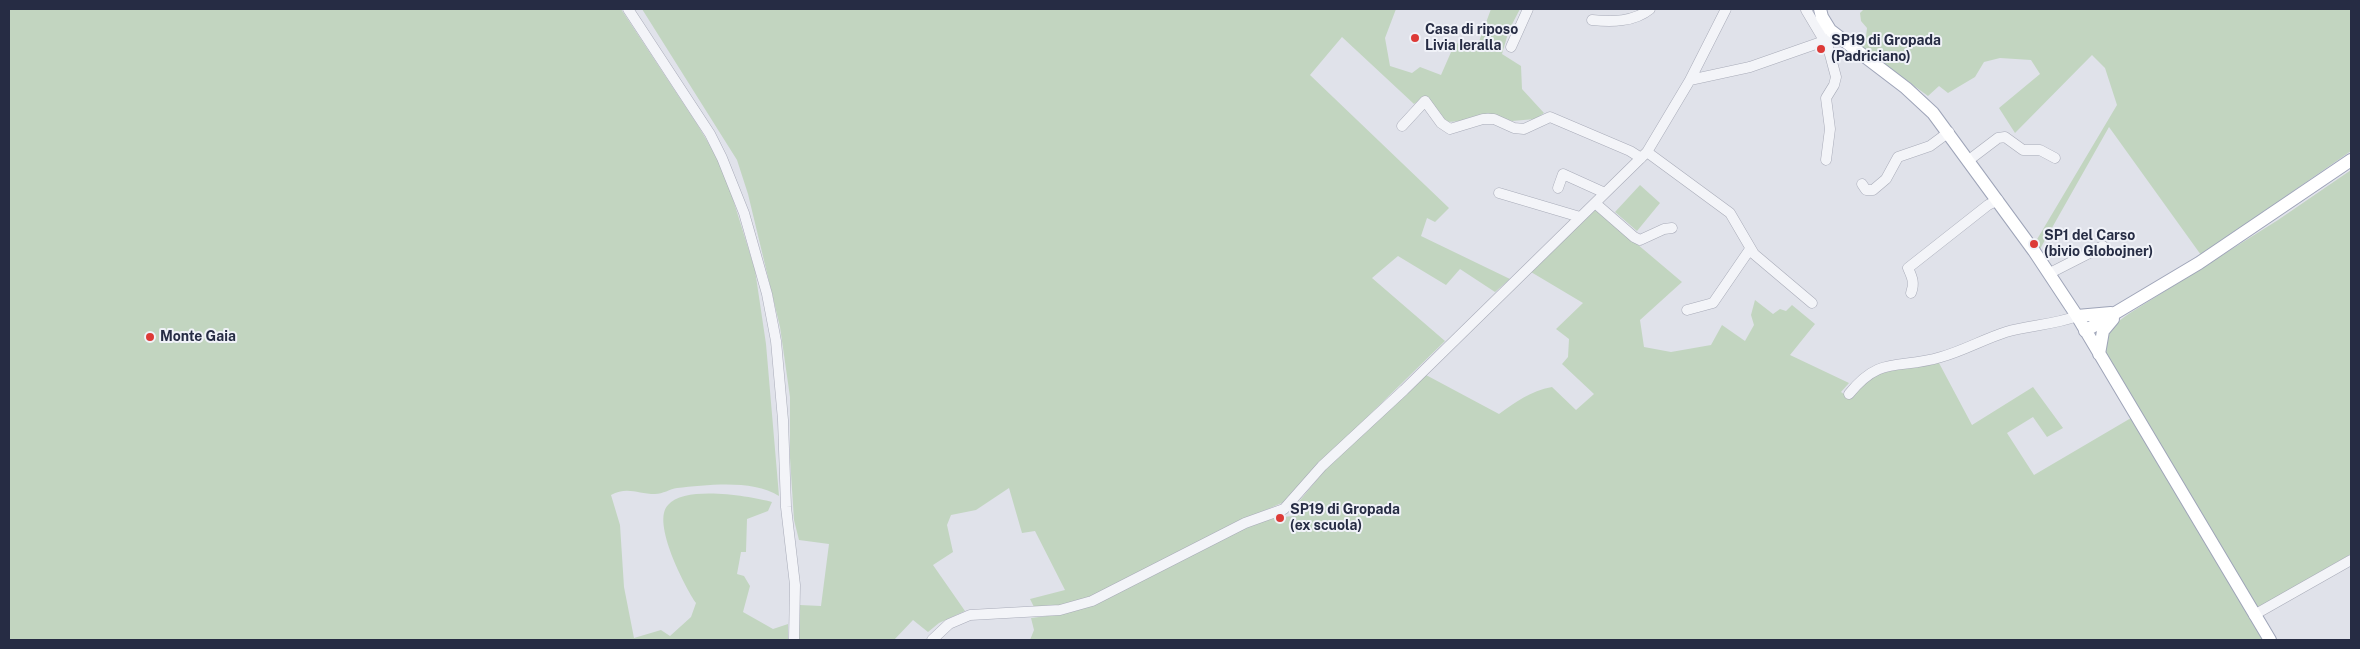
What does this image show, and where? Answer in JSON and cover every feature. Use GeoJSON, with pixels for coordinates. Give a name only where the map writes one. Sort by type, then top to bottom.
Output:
{"type":"FeatureCollection","features":[{"type":"Feature","properties":{"kind":"main road"},"geometry":{"type":"LineString","coordinates":[[1820,9],[1825,24],[1837,36],[1917,97],[1950,132],[2050,273],[2270,640]]}},
{"type":"Feature","properties":{"kind":"main road"},"geometry":{"type":"LineString","coordinates":[[2085,331],[2199,263],[2351,160]]}},
{"type":"Feature","properties":{"kind":"main road"},"geometry":{"type":"LineString","coordinates":[[2077,316],[2100,315],[2119,311]]}},
{"type":"Feature","properties":{"kind":"main road"},"geometry":{"type":"LineString","coordinates":[[2099,354],[2103,331],[2119,311]]}},
{"type":"Feature","properties":{"kind":"street"},"geometry":{"type":"LineString","coordinates":[[628,9],[710,134],[718,150],[744,213],[767,294],[776,342],[783,420],[786,507],[795,585],[794,640]]}},
{"type":"Feature","properties":{"kind":"street"},"geometry":{"type":"LineString","coordinates":[[1511,47],[1528,9]]}},
{"type":"Feature","properties":{"kind":"street"},"geometry":{"type":"LineString","coordinates":[[1592,20],[1608,22],[1636,18],[1650,9]]}},
{"type":"Feature","properties":{"kind":"street"},"geometry":{"type":"LineString","coordinates":[[932,640],[948,624],[970,615],[1060,610],[1092,601],[1245,523],[1284,509],[1322,466],[1404,390],[1644,155],[1690,80],[1726,9]]}},
{"type":"Feature","properties":{"kind":"street"},"geometry":{"type":"LineString","coordinates":[[1808,9],[1825,42],[1836,77],[1834,85],[1826,98],[1830,129],[1826,160]]}},
{"type":"Feature","properties":{"kind":"street"},"geometry":{"type":"LineString","coordinates":[[1690,80],[1750,67],[1825,42],[1837,36]]}},
{"type":"Feature","properties":{"kind":"street"},"geometry":{"type":"LineString","coordinates":[[1402,126],[1425,101],[1441,123],[1450,129],[1483,119],[1494,120],[1514,128],[1524,129],[1550,117],[1644,155],[1730,213],[1735,218],[1750,249],[1812,303]]}},
{"type":"Feature","properties":{"kind":"street"},"geometry":{"type":"LineString","coordinates":[[1862,184],[1866,190],[1874,190],[1886,179],[1898,157],[1930,146],[1950,132]]}},
{"type":"Feature","properties":{"kind":"street"},"geometry":{"type":"LineString","coordinates":[[1969,160],[1998,138],[2004,137],[2023,150],[2040,150],[2055,158]]}},
{"type":"Feature","properties":{"kind":"street"},"geometry":{"type":"LineString","coordinates":[[1558,188],[1563,174],[1605,193]]}},
{"type":"Feature","properties":{"kind":"street"},"geometry":{"type":"LineString","coordinates":[[1499,193],[1580,217]]}},
{"type":"Feature","properties":{"kind":"street"},"geometry":{"type":"LineString","coordinates":[[1911,293],[1913,287],[1908,268],[1988,205],[1998,200]]}},
{"type":"Feature","properties":{"kind":"street"},"geometry":{"type":"LineString","coordinates":[[1595,203],[1640,240],[1664,229],[1672,228]]}},
{"type":"Feature","properties":{"kind":"street"},"geometry":{"type":"LineString","coordinates":[[2050,273],[2103,246]]}},
{"type":"Feature","properties":{"kind":"street"},"geometry":{"type":"LineString","coordinates":[[1688,310],[1713,303],[1750,249]]}},
{"type":"Feature","properties":{"kind":"street"},"geometry":{"type":"LineString","coordinates":[[1849,394],[1865,375],[1886,365],[1923,362],[1950,354],[2004,333],[2077,316]]}},
{"type":"Feature","properties":{"kind":"street"},"geometry":{"type":"LineString","coordinates":[[2254,615],[2351,560]]}},
{"type":"Feature","properties":{"kind":"green space"},"geometry":{"type":"Polygon","coordinates":[[[9,9],[621,9],[723,167],[755,270],[766,344],[779,496],[756,487],[730,484],[677,488],[655,494],[622,491],[611,495],[620,525],[624,587],[634,638],[661,630],[670,636],[691,617],[696,603],[671,554],[666,539],[664,513],[668,505],[676,499],[688,495],[718,494],[772,502],[768,511],[747,519],[746,552],[741,552],[737,574],[744,576],[750,586],[743,612],[773,629],[788,624],[788,640],[9,640],[9,9]]]}},
{"type":"Feature","properties":{"kind":"green space"},"geometry":{"type":"Polygon","coordinates":[[[642,9],[1396,9],[1385,38],[1390,66],[1412,73],[1420,67],[1441,75],[1455,43],[1477,47],[1491,9],[1520,9],[1509,30],[1502,54],[1521,66],[1522,89],[1544,113],[1535,119],[1512,121],[1488,113],[1463,121],[1447,122],[1425,96],[1414,104],[1342,37],[1310,75],[1449,208],[1435,222],[1427,218],[1421,236],[1510,279],[1495,292],[1460,269],[1446,285],[1398,256],[1372,278],[1445,341],[1313,470],[1284,502],[1245,519],[1090,597],[1063,606],[1034,607],[1030,599],[1065,590],[1035,531],[1022,533],[1009,488],[976,510],[951,515],[947,525],[953,552],[933,565],[965,611],[939,623],[928,632],[913,620],[894,640],[798,640],[800,605],[821,606],[829,544],[799,540],[794,520],[790,458],[790,397],[780,327],[748,194],[737,160],[642,9]]]}},
{"type":"Feature","properties":{"kind":"green space"},"geometry":{"type":"Polygon","coordinates":[[[1864,9],[2351,9],[2351,151],[2201,255],[2109,127],[2040,249],[2036,241],[2117,105],[2105,68],[2092,55],[2015,133],[1999,108],[2040,74],[2031,60],[2000,58],[1984,62],[1975,77],[1948,93],[1939,86],[1928,96],[1859,46],[1866,37],[1867,28],[1861,21],[1860,13],[1864,9]]]}},
{"type":"Feature","properties":{"kind":"green space"},"geometry":{"type":"Polygon","coordinates":[[[2351,170],[2351,554],[2256,609],[2107,359],[2107,338],[2113,327],[2124,317],[2278,220],[2351,170]]]}},
{"type":"Feature","properties":{"kind":"green space"},"geometry":{"type":"Polygon","coordinates":[[[1640,185],[1660,203],[1637,231],[1615,212],[1640,185]]]}},
{"type":"Feature","properties":{"kind":"green space"},"geometry":{"type":"Polygon","coordinates":[[[1594,209],[1682,282],[1640,320],[1644,347],[1671,352],[1711,345],[1722,325],[1745,341],[1754,325],[1751,315],[1755,300],[1773,314],[1780,309],[1786,311],[1792,305],[1815,324],[1790,355],[1849,383],[1841,392],[1850,398],[1870,375],[1906,366],[1939,363],[1972,425],[2033,387],[2063,428],[2047,437],[2033,417],[2007,433],[2034,475],[2131,418],[2263,640],[1030,640],[1034,630],[1031,618],[1055,615],[1246,528],[1281,517],[1294,516],[1296,505],[1325,470],[1426,375],[1499,414],[1530,394],[1552,387],[1576,410],[1594,394],[1562,364],[1568,357],[1569,339],[1556,329],[1583,303],[1531,272],[1594,209]]]}},
{"type":"Feature","properties":{"kind":"place","name":"Casa di riposo Livia Ieralla"},"geometry":{"type":"Point","coordinates":[1415,38]}},
{"type":"Feature","properties":{"kind":"place","name":"SP19 di Gropada (Padriciano)"},"geometry":{"type":"Point","coordinates":[1821,49]}},
{"type":"Feature","properties":{"kind":"place","name":"SP1 del Carso (bivio Globojner)"},"geometry":{"type":"Point","coordinates":[2034,244]}},
{"type":"Feature","properties":{"kind":"place","name":"Monte Gaia"},"geometry":{"type":"Point","coordinates":[150,337]}},
{"type":"Feature","properties":{"kind":"place","name":"SP19 di Gropada (ex scuola)"},"geometry":{"type":"Point","coordinates":[1280,518]}}]}
